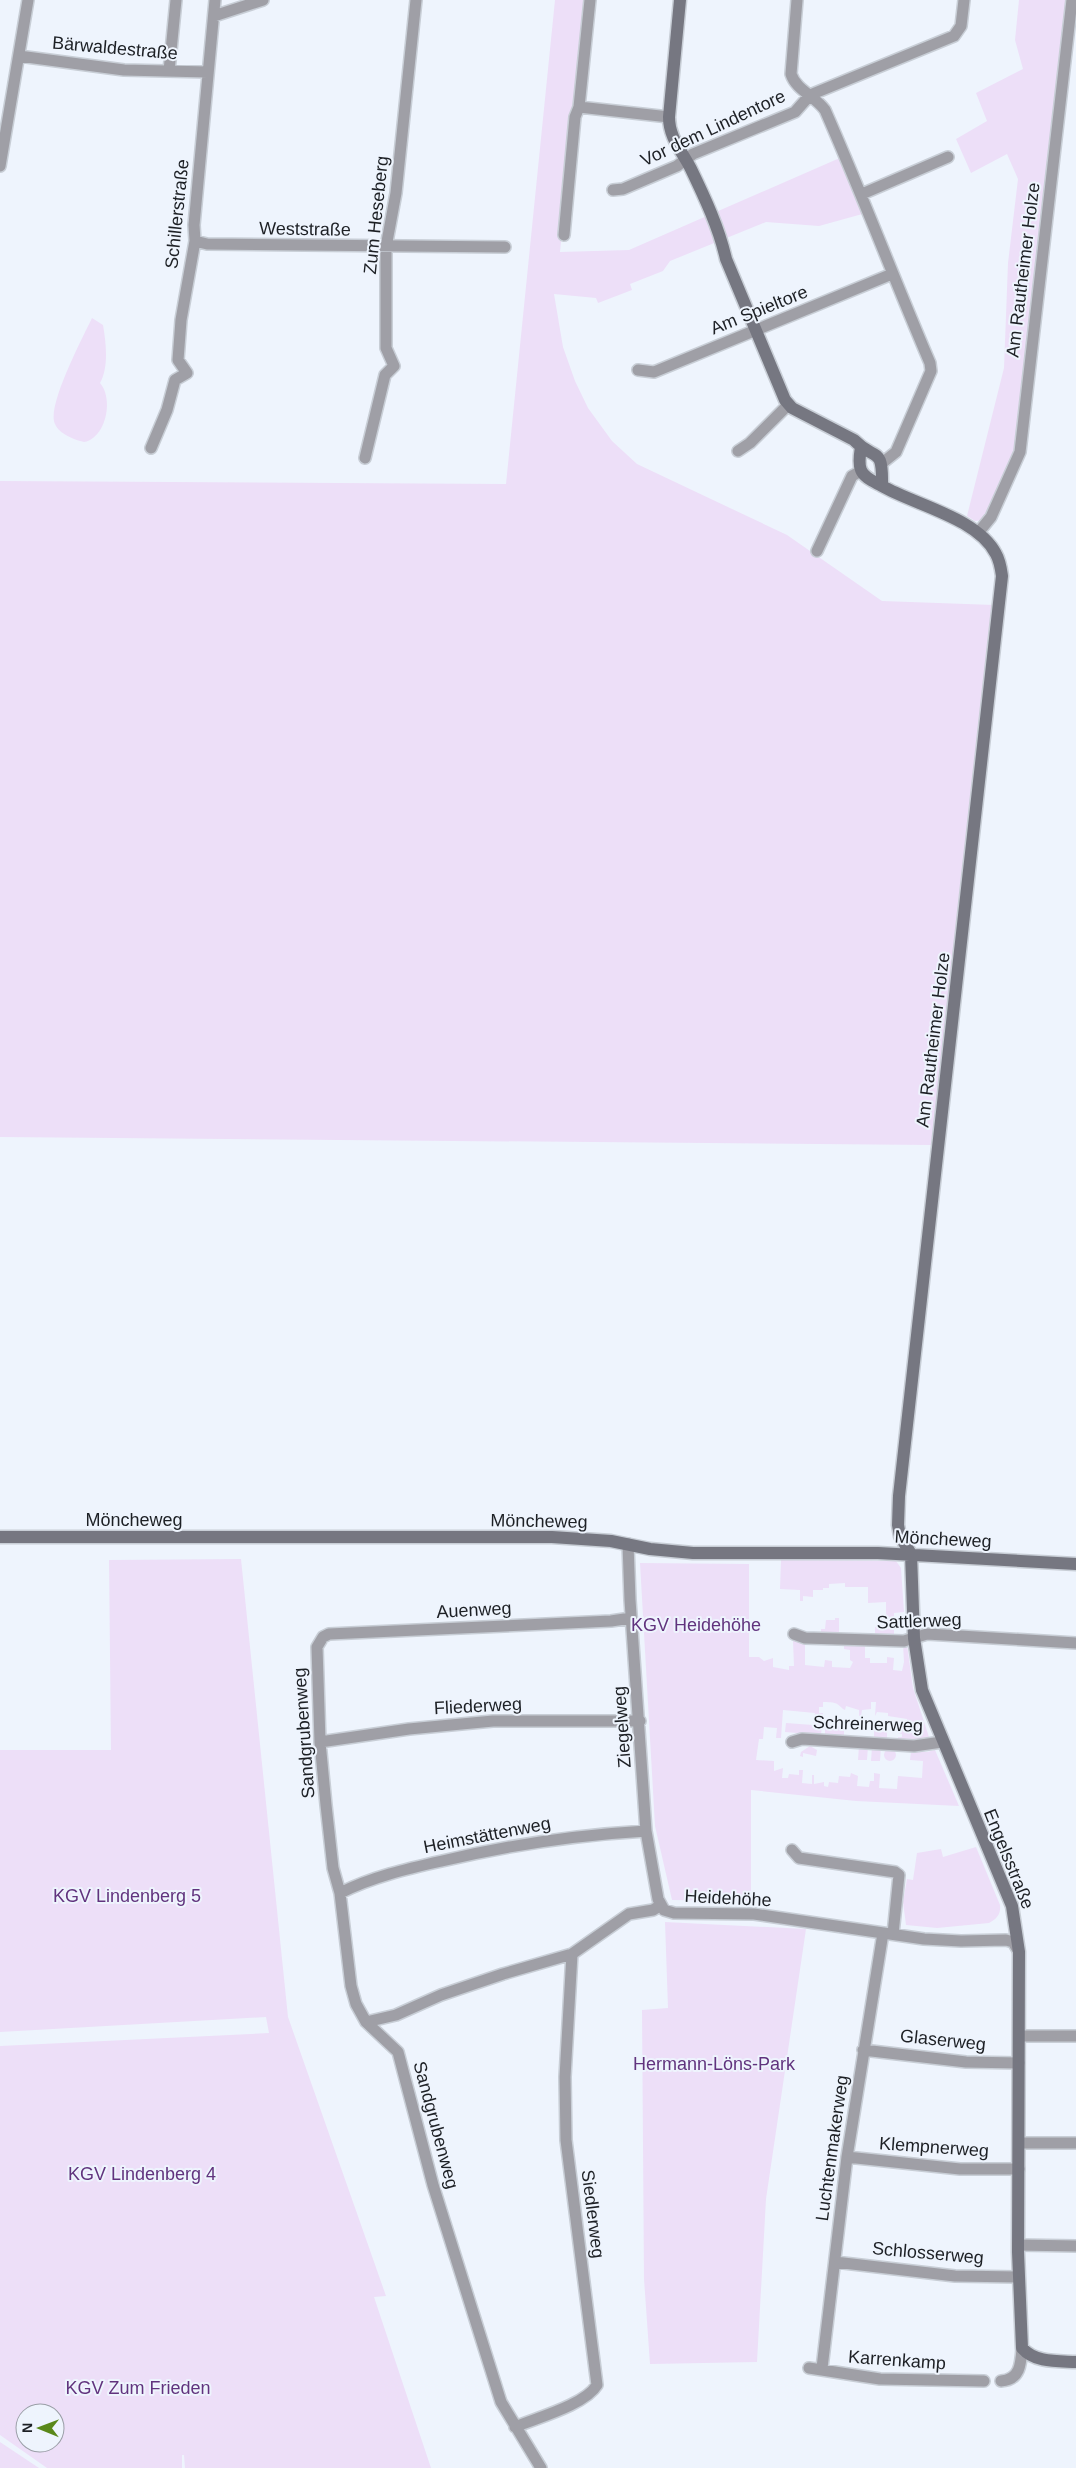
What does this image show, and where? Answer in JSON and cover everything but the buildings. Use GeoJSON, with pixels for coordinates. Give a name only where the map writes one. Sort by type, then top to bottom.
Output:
{"type":"FeatureCollection","features":[{"type":"Feature","properties":{"kind":"street"},"geometry":{"type":"LineString","coordinates":[[0,166],[27,0]]}},
{"type":"Feature","properties":{"kind":"street"},"geometry":{"type":"LineString","coordinates":[[169,71],[176,0]]}},
{"type":"Feature","properties":{"kind":"street","name":"Schillerstraße"},"geometry":{"type":"LineString","coordinates":[[151,448],[167,410],[175,380],[187,373],[178,360],[181,320],[195,241],[194,225],[216,0]]}},
{"type":"Feature","properties":{"kind":"street"},"geometry":{"type":"LineString","coordinates":[[214,16],[263,0]]}},
{"type":"Feature","properties":{"kind":"street","name":"Zum Heseberg"},"geometry":{"type":"LineString","coordinates":[[365,458],[385,375],[394,366],[386,348],[386,247],[396,193],[416,0]]}},
{"type":"Feature","properties":{"kind":"street"},"geometry":{"type":"LineString","coordinates":[[564,235],[575,117],[579,107],[590,0]]}},
{"type":"Feature","properties":{"kind":"street"},"geometry":{"type":"LineString","coordinates":[[680,0],[669,117],[672,135],[686,159],[699,189],[702,212],[713,240],[726,259],[781,394],[788,405],[854,440],[861,447],[875,453],[881,464],[882,486]]}},
{"type":"Feature","properties":{"kind":"street"},"geometry":{"type":"LineString","coordinates":[[797,0],[791,74],[794,83],[825,110],[862,194],[892,274],[930,363],[931,370],[896,452],[881,464]]}},
{"type":"Feature","properties":{"kind":"street","name":"Vor dem Lindentore"},"geometry":{"type":"LineString","coordinates":[[613,190],[623,189],[677,166],[686,159],[795,112],[810,95],[954,36],[961,26],[964,0]]}},
{"type":"Feature","properties":{"kind":"street","name":"Am Rautheimer Holze"},"geometry":{"type":"LineString","coordinates":[[978,533],[991,517],[1020,452],[1072,0]]}},
{"type":"Feature","properties":{"kind":"street","name":"Bärwaldestraße"},"geometry":{"type":"LineString","coordinates":[[19,56],[124,70],[208,72]]}},
{"type":"Feature","properties":{"kind":"street"},"geometry":{"type":"LineString","coordinates":[[579,107],[669,117]]}},
{"type":"Feature","properties":{"kind":"street"},"geometry":{"type":"LineString","coordinates":[[862,194],[948,157]]}},
{"type":"Feature","properties":{"kind":"street","name":"Weststraße"},"geometry":{"type":"LineString","coordinates":[[195,241],[207,244],[506,247]]}},
{"type":"Feature","properties":{"kind":"street","name":"Am Spieltore"},"geometry":{"type":"LineString","coordinates":[[638,370],[654,372],[892,274]]}},
{"type":"Feature","properties":{"kind":"street"},"geometry":{"type":"LineString","coordinates":[[738,451],[750,443],[788,405]]}},
{"type":"Feature","properties":{"kind":"street"},"geometry":{"type":"LineString","coordinates":[[817,551],[852,476],[861,471],[859,457],[861,447]]}},
{"type":"Feature","properties":{"kind":"street","name":"Am Rautheimer Holze"},"geometry":{"type":"LineString","coordinates":[[861,471],[896,494],[957,520],[978,533],[996,553],[1000,563],[1002,591],[898,1496],[900,1536],[912,1554]]}},
{"type":"Feature","properties":{"kind":"street","name":"Möncheweg"},"geometry":{"type":"LineString","coordinates":[[0,1538],[552,1537],[588,1538],[693,1553],[912,1554],[1076,1564]]}},
{"type":"Feature","properties":{"kind":"street","name":"Ziegelweg"},"geometry":{"type":"LineString","coordinates":[[628,1544],[646,1831],[655,1886],[661,1905]]}},
{"type":"Feature","properties":{"kind":"street","name":"Engelsstraße"},"geometry":{"type":"LineString","coordinates":[[912,1554],[914,1638],[922,1690],[942,1742],[1012,1906],[1019,1952],[1018,2245],[1022,2348]]}},
{"type":"Feature","properties":{"kind":"street","name":"Auenweg"},"geometry":{"type":"LineString","coordinates":[[320,1641],[329,1634],[611,1621],[632,1618]]}},
{"type":"Feature","properties":{"kind":"street","name":"Sattlerweg"},"geometry":{"type":"LineString","coordinates":[[794,1634],[805,1638],[904,1641],[927,1634],[1076,1643]]}},
{"type":"Feature","properties":{"kind":"street","name":"Sandgrubenweg"},"geometry":{"type":"LineString","coordinates":[[320,1641],[317,1657],[320,1742],[333,1868],[340,1893],[351,1986],[358,2008],[366,2022],[398,2052],[433,2185],[501,2402],[541,2468]]}},
{"type":"Feature","properties":{"kind":"street","name":"Fliederweg"},"geometry":{"type":"LineString","coordinates":[[320,1742],[409,1729],[493,1721],[640,1722]]}},
{"type":"Feature","properties":{"kind":"street","name":"Schreinerweg"},"geometry":{"type":"LineString","coordinates":[[792,1742],[820,1740],[914,1746],[942,1742]]}},
{"type":"Feature","properties":{"kind":"street","name":"Heimstättenweg"},"geometry":{"type":"LineString","coordinates":[[340,1893],[386,1874],[506,1847],[554,1839],[646,1831]]}},
{"type":"Feature","properties":{"kind":"street","name":"Luchtenmakerweg"},"geometry":{"type":"LineString","coordinates":[[792,1850],[798,1858],[895,1872],[900,1875],[863,2050],[847,2157],[822,2368]]}},
{"type":"Feature","properties":{"kind":"street","name":"Heidehöhe"},"geometry":{"type":"LineString","coordinates":[[366,2022],[396,2015],[441,1995],[503,1974],[572,1954],[629,1914],[654,1910],[661,1905],[664,1910],[674,1913],[754,1914],[954,1941],[1006,1940],[1012,1942],[1019,1952]]}},
{"type":"Feature","properties":{"kind":"street","name":"Siedlerweg"},"geometry":{"type":"LineString","coordinates":[[515,2427],[569,2405],[590,2392],[597,2385],[566,2140],[565,2077],[572,1954]]}},
{"type":"Feature","properties":{"kind":"street"},"geometry":{"type":"LineString","coordinates":[[1020,2036],[1076,2036]]}},
{"type":"Feature","properties":{"kind":"street","name":"Glaserweg"},"geometry":{"type":"LineString","coordinates":[[863,2050],[966,2062],[1020,2063]]}},
{"type":"Feature","properties":{"kind":"street"},"geometry":{"type":"LineString","coordinates":[[1019,2143],[1076,2143]]}},
{"type":"Feature","properties":{"kind":"street","name":"Klempnerweg"},"geometry":{"type":"LineString","coordinates":[[847,2157],[960,2169],[1019,2169]]}},
{"type":"Feature","properties":{"kind":"street"},"geometry":{"type":"LineString","coordinates":[[1018,2245],[1076,2246]]}},
{"type":"Feature","properties":{"kind":"street","name":"Schlosserweg"},"geometry":{"type":"LineString","coordinates":[[835,2262],[955,2276],[1019,2277]]}},
{"type":"Feature","properties":{"kind":"street"},"geometry":{"type":"LineString","coordinates":[[1022,2348],[1028,2355],[1040,2359],[1076,2362]]}},
{"type":"Feature","properties":{"kind":"street"},"geometry":{"type":"LineString","coordinates":[[1001,2381],[1014,2377],[1020,2370],[1022,2348]]}},
{"type":"Feature","properties":{"kind":"street","name":"Karrenkamp"},"geometry":{"type":"LineString","coordinates":[[808,2368],[822,2368],[853,2376],[880,2379],[984,2382]]}},
{"type":"Feature","properties":{"kind":"green space"},"geometry":{"type":"Polygon","coordinates":[[[555,0],[584,0],[560,252],[629,250],[842,157],[866,213],[819,226],[766,222],[670,261],[663,271],[630,284],[632,290],[598,303],[596,298],[554,294],[563,347],[575,381],[588,408],[612,441],[637,464],[787,535],[882,601],[994,605],[931,1145],[0,1137],[0,481],[506,484],[555,0]]]}},
{"type":"Feature","properties":{"kind":"green space"},"geometry":{"type":"Polygon","coordinates":[[[1019,0],[1068,0],[1013,458],[984,520],[975,521],[967,516],[1004,368],[1008,263],[1018,179],[1007,154],[971,173],[956,139],[987,121],[976,93],[1023,69],[1015,40],[1019,0]]]}},
{"type":"Feature","properties":{"kind":"green space"},"geometry":{"type":"Polygon","coordinates":[[[92,318],[103,325],[106,362],[100,383],[104,390],[107,408],[106,417],[98,433],[92,439],[84,442],[60,431],[55,424],[54,415],[60,388],[92,318]]]}},
{"type":"Feature","properties":{"kind":"green space"},"geometry":{"type":"Polygon","coordinates":[[[241,1559],[288,2017],[386,2296],[374,2297],[431,2468],[185,2468],[184,2455],[182,2455],[182,2468],[47,2468],[26,2453],[65,2453],[65,2403],[15,2403],[15,2446],[0,2435],[0,2046],[269,2033],[266,2017],[0,2032],[0,1750],[111,1750],[109,1560],[241,1559]]]}},
{"type":"Feature","properties":{"kind":"green space"},"geometry":{"type":"Polygon","coordinates":[[[781,1560],[896,1561],[901,1568],[904,1612],[894,1613],[894,1635],[875,1635],[875,1627],[886,1624],[886,1602],[868,1603],[868,1587],[845,1587],[845,1583],[829,1584],[829,1588],[813,1590],[813,1597],[803,1596],[803,1601],[800,1601],[800,1590],[780,1589],[781,1560]]]}},
{"type":"Feature","properties":{"kind":"green space","name":"KGV Heidehöhe"},"geometry":{"type":"Polygon","coordinates":[[[640,1563],[749,1564],[749,1657],[759,1657],[764,1661],[773,1658],[773,1667],[789,1670],[789,1666],[794,1666],[793,1641],[805,1642],[805,1665],[824,1667],[825,1660],[832,1661],[832,1667],[850,1668],[853,1662],[850,1660],[850,1650],[844,1649],[844,1643],[876,1644],[876,1646],[865,1646],[865,1658],[870,1658],[870,1663],[887,1663],[887,1657],[894,1658],[893,1670],[902,1671],[904,1662],[903,1644],[907,1645],[913,1688],[929,1737],[898,1740],[898,1737],[902,1737],[902,1734],[898,1733],[899,1730],[907,1730],[907,1719],[888,1716],[888,1713],[877,1712],[875,1716],[876,1702],[871,1702],[871,1709],[862,1710],[861,1716],[859,1716],[859,1710],[846,1706],[845,1710],[836,1704],[823,1702],[823,1707],[819,1707],[819,1713],[823,1713],[821,1735],[785,1732],[786,1723],[813,1725],[815,1713],[783,1710],[781,1738],[776,1738],[777,1728],[764,1727],[763,1739],[759,1739],[756,1760],[774,1761],[774,1771],[783,1768],[782,1778],[788,1778],[789,1774],[799,1775],[799,1770],[803,1770],[802,1783],[812,1784],[812,1775],[814,1775],[814,1784],[824,1782],[824,1786],[828,1787],[829,1782],[838,1783],[839,1776],[850,1777],[851,1773],[858,1776],[857,1786],[869,1787],[870,1781],[874,1781],[874,1773],[880,1774],[879,1788],[897,1789],[898,1776],[922,1778],[923,1761],[910,1760],[911,1751],[927,1752],[935,1750],[959,1806],[856,1801],[751,1790],[751,1901],[672,1900],[655,1826],[640,1563]]]}},
{"type":"Feature","properties":{"kind":"green space"},"geometry":{"type":"Polygon","coordinates":[[[835,1618],[839,1618],[839,1634],[821,1633],[821,1629],[825,1629],[826,1620],[835,1620],[835,1618]]]}},
{"type":"Feature","properties":{"kind":"green space"},"geometry":{"type":"Polygon","coordinates":[[[829,1725],[844,1727],[844,1736],[825,1735],[825,1728],[829,1728],[829,1725]]]}},
{"type":"Feature","properties":{"kind":"green space"},"geometry":{"type":"Polygon","coordinates":[[[874,1729],[887,1732],[887,1739],[874,1738],[874,1729]]]}},
{"type":"Feature","properties":{"kind":"green space"},"geometry":{"type":"Polygon","coordinates":[[[810,1746],[817,1750],[816,1756],[803,1753],[803,1757],[800,1756],[801,1752],[810,1746]]]}},
{"type":"Feature","properties":{"kind":"green space"},"geometry":{"type":"Polygon","coordinates":[[[859,1746],[868,1746],[867,1760],[858,1760],[859,1746]]]}},
{"type":"Feature","properties":{"kind":"green space"},"geometry":{"type":"Polygon","coordinates":[[[872,1747],[881,1747],[880,1761],[871,1761],[872,1747]]]}},
{"type":"Feature","properties":{"kind":"green space"},"geometry":{"type":"Polygon","coordinates":[[[890,1749],[896,1755],[890,1761],[884,1755],[890,1749]]]}},
{"type":"Feature","properties":{"kind":"green space"},"geometry":{"type":"Polygon","coordinates":[[[976,1847],[1000,1905],[1000,1911],[996,1918],[989,1923],[937,1928],[906,1925],[903,1902],[907,1879],[913,1880],[917,1853],[941,1849],[943,1857],[976,1847]]]}},
{"type":"Feature","properties":{"kind":"green space","name":"Hermann-Löns-Park"},"geometry":{"type":"Polygon","coordinates":[[[665,1922],[806,1929],[766,2199],[757,2362],[650,2364],[644,2279],[642,2010],[668,2008],[665,1922]]]}},
{"type":"Feature","properties":{"kind":"green space"},"geometry":{"type":"Polygon","coordinates":[[[0,2442],[39,2468],[0,2468],[0,2442]]]}},
{"type":"Feature","properties":{"kind":"park label","name":"KGV Lindenberg 5"},"geometry":{"type":"Point","coordinates":[127,1896]}},
{"type":"Feature","properties":{"kind":"park label","name":"KGV Lindenberg 4"},"geometry":{"type":"Point","coordinates":[142,2174]}},
{"type":"Feature","properties":{"kind":"park label","name":"KGV Zum Frieden"},"geometry":{"type":"Point","coordinates":[138,2388]}}]}
